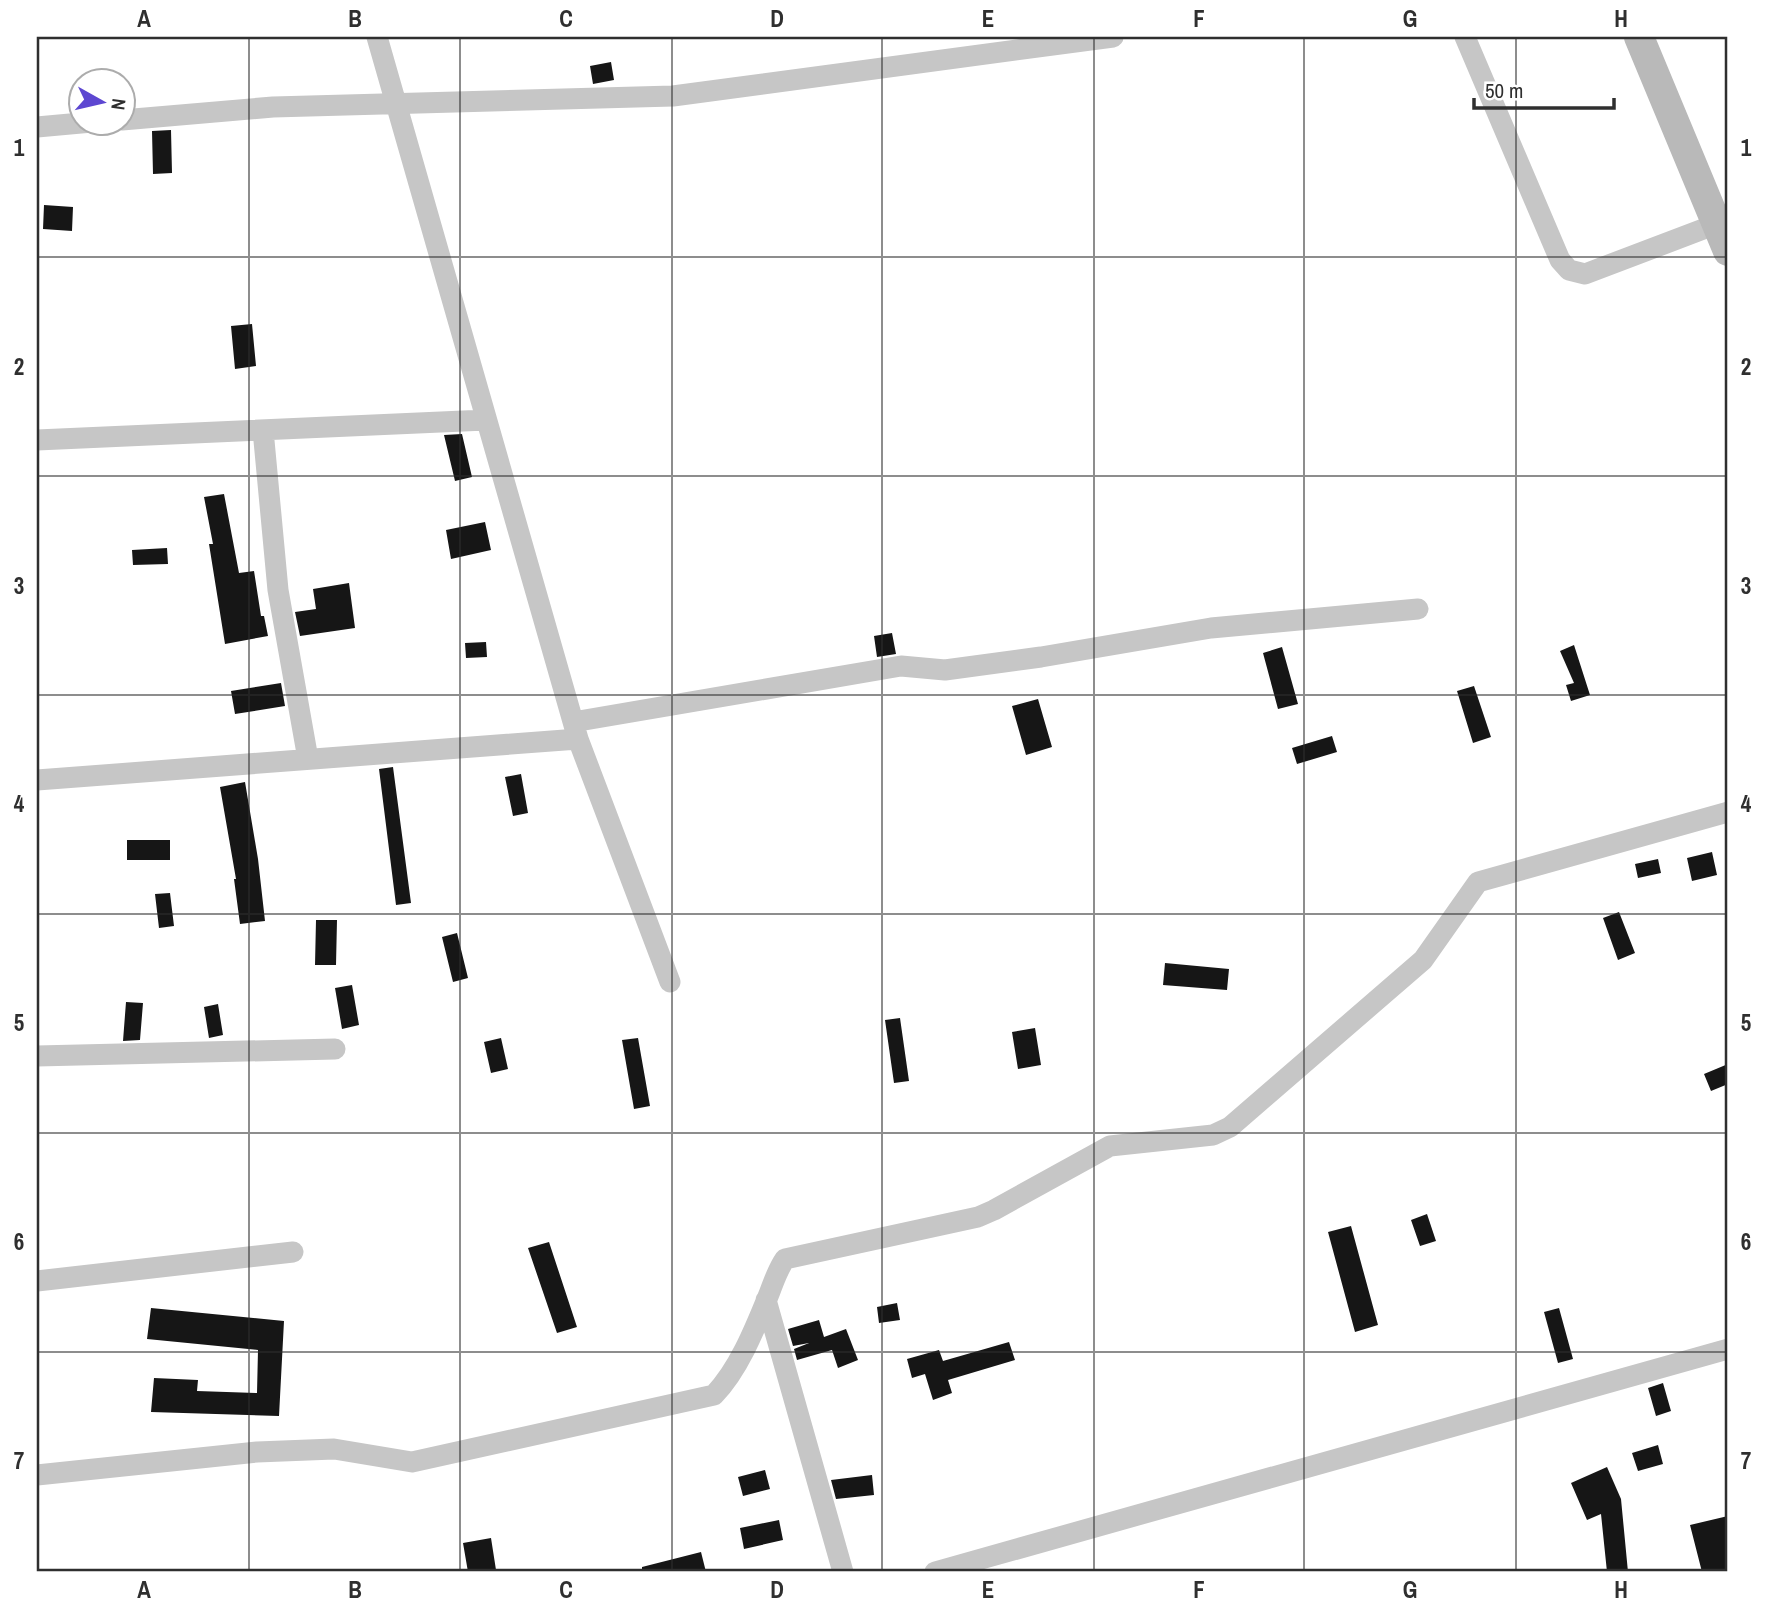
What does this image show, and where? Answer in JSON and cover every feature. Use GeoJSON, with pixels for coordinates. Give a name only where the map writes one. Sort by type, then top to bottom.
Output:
{"type":"FeatureCollection","features":[{"type":"Feature","properties":{"kind":"main road"},"geometry":{"type":"LineString","coordinates":[[1639,37],[1720,231]]}},
{"type":"Feature","properties":{"kind":"street"},"geometry":{"type":"LineString","coordinates":[[377,37],[576,730],[670,982]]}},
{"type":"Feature","properties":{"kind":"street"},"geometry":{"type":"LineString","coordinates":[[136,119],[273,107],[673,96],[1113,37]]}},
{"type":"Feature","properties":{"kind":"street"},"geometry":{"type":"LineString","coordinates":[[1465,37],[1560,260],[1569,270],[1585,274],[1720,231]]}},
{"type":"Feature","properties":{"kind":"street"},"geometry":{"type":"LineString","coordinates":[[37,127],[66,124]]}},
{"type":"Feature","properties":{"kind":"street"},"geometry":{"type":"LineString","coordinates":[[37,440],[486,419]]}},
{"type":"Feature","properties":{"kind":"street"},"geometry":{"type":"LineString","coordinates":[[263,430],[278,590],[308,759]]}},
{"type":"Feature","properties":{"kind":"street"},"geometry":{"type":"LineString","coordinates":[[37,780],[308,759],[576,730],[901,666],[945,670],[1041,657],[1211,628],[1418,609]]}},
{"type":"Feature","properties":{"kind":"street"},"geometry":{"type":"LineString","coordinates":[[37,1475],[257,1452],[334,1449],[412,1462],[714,1395],[734,1369],[785,1259],[978,1217],[1110,1146],[1221,1133],[1423,961],[1478,882],[1728,812]]}},
{"type":"Feature","properties":{"kind":"street"},"geometry":{"type":"LineString","coordinates":[[37,1056],[335,1049]]}},
{"type":"Feature","properties":{"kind":"street"},"geometry":{"type":"LineString","coordinates":[[37,1279],[293,1252]]}},
{"type":"Feature","properties":{"kind":"street"},"geometry":{"type":"LineString","coordinates":[[766,1300],[843,1572]]}},
{"type":"Feature","properties":{"kind":"street"},"geometry":{"type":"LineString","coordinates":[[935,1572],[1728,1349]]}},
{"type":"Feature","properties":{"kind":"building"},"geometry":{"type":"Polygon","coordinates":[[[611,62],[614,80],[593,84],[590,66],[611,62]]]}},
{"type":"Feature","properties":{"kind":"building"},"geometry":{"type":"Polygon","coordinates":[[[171,130],[172,173],[153,174],[152,131],[171,130]]]}},
{"type":"Feature","properties":{"kind":"building"},"geometry":{"type":"Polygon","coordinates":[[[44,205],[73,207],[72,231],[43,229],[44,205]]]}},
{"type":"Feature","properties":{"kind":"building"},"geometry":{"type":"Polygon","coordinates":[[[252,324],[256,366],[235,369],[231,326],[252,324]]]}},
{"type":"Feature","properties":{"kind":"building"},"geometry":{"type":"Polygon","coordinates":[[[462,434],[472,477],[455,481],[444,435],[462,434]]]}},
{"type":"Feature","properties":{"kind":"building"},"geometry":{"type":"Polygon","coordinates":[[[224,494],[239,573],[254,571],[261,616],[264,616],[268,636],[225,644],[209,544],[213,544],[204,497],[224,494]]]}},
{"type":"Feature","properties":{"kind":"building"},"geometry":{"type":"Polygon","coordinates":[[[485,522],[491,550],[451,559],[446,530],[485,522]]]}},
{"type":"Feature","properties":{"kind":"building"},"geometry":{"type":"Polygon","coordinates":[[[167,548],[168,564],[133,565],[132,550],[167,548]]]}},
{"type":"Feature","properties":{"kind":"building"},"geometry":{"type":"Polygon","coordinates":[[[349,583],[355,628],[300,636],[295,612],[316,609],[313,589],[349,583]]]}},
{"type":"Feature","properties":{"kind":"building"},"geometry":{"type":"Polygon","coordinates":[[[892,633],[896,654],[877,657],[874,636],[892,633]]]}},
{"type":"Feature","properties":{"kind":"building"},"geometry":{"type":"Polygon","coordinates":[[[486,642],[487,657],[466,658],[465,643],[486,642]]]}},
{"type":"Feature","properties":{"kind":"building"},"geometry":{"type":"Polygon","coordinates":[[[1574,645],[1590,695],[1571,701],[1566,685],[1574,683],[1560,651],[1574,645]]]}},
{"type":"Feature","properties":{"kind":"building"},"geometry":{"type":"Polygon","coordinates":[[[1282,647],[1298,704],[1278,709],[1263,653],[1282,647]]]}},
{"type":"Feature","properties":{"kind":"building"},"geometry":{"type":"Polygon","coordinates":[[[281,683],[285,706],[235,714],[231,691],[281,683]]]}},
{"type":"Feature","properties":{"kind":"building"},"geometry":{"type":"Polygon","coordinates":[[[1474,686],[1491,737],[1473,743],[1457,691],[1474,686]]]}},
{"type":"Feature","properties":{"kind":"building"},"geometry":{"type":"Polygon","coordinates":[[[1038,699],[1052,747],[1026,755],[1012,706],[1038,699]]]}},
{"type":"Feature","properties":{"kind":"building"},"geometry":{"type":"Polygon","coordinates":[[[1332,736],[1337,752],[1297,764],[1292,748],[1332,736]]]}},
{"type":"Feature","properties":{"kind":"building"},"geometry":{"type":"Polygon","coordinates":[[[393,767],[411,903],[396,905],[379,769],[393,767]]]}},
{"type":"Feature","properties":{"kind":"building"},"geometry":{"type":"Polygon","coordinates":[[[521,774],[528,813],[513,816],[505,777],[521,774]]]}},
{"type":"Feature","properties":{"kind":"building"},"geometry":{"type":"Polygon","coordinates":[[[245,782],[265,921],[240,924],[236,879],[220,787],[245,782]]]}},
{"type":"Feature","properties":{"kind":"building"},"geometry":{"type":"Polygon","coordinates":[[[127,840],[170,840],[170,860],[127,860],[127,840]]]}},
{"type":"Feature","properties":{"kind":"building"},"geometry":{"type":"Polygon","coordinates":[[[1712,852],[1717,875],[1692,881],[1687,858],[1712,852]]]}},
{"type":"Feature","properties":{"kind":"building"},"geometry":{"type":"Polygon","coordinates":[[[1658,859],[1661,873],[1638,878],[1635,864],[1658,859]]]}},
{"type":"Feature","properties":{"kind":"building"},"geometry":{"type":"Polygon","coordinates":[[[170,893],[174,926],[159,928],[155,894],[170,893]]]}},
{"type":"Feature","properties":{"kind":"building"},"geometry":{"type":"Polygon","coordinates":[[[1619,912],[1635,953],[1618,960],[1603,918],[1619,912]]]}},
{"type":"Feature","properties":{"kind":"building"},"geometry":{"type":"Polygon","coordinates":[[[316,920],[337,920],[336,965],[315,965],[316,920]]]}},
{"type":"Feature","properties":{"kind":"building"},"geometry":{"type":"Polygon","coordinates":[[[457,933],[468,978],[453,982],[442,937],[457,933]]]}},
{"type":"Feature","properties":{"kind":"building"},"geometry":{"type":"Polygon","coordinates":[[[1165,963],[1229,969],[1227,990],[1163,985],[1165,963]]]}},
{"type":"Feature","properties":{"kind":"building"},"geometry":{"type":"Polygon","coordinates":[[[352,985],[359,1025],[342,1029],[335,988],[352,985]]]}},
{"type":"Feature","properties":{"kind":"building"},"geometry":{"type":"Polygon","coordinates":[[[126,1002],[143,1003],[140,1040],[123,1041],[126,1002]]]}},
{"type":"Feature","properties":{"kind":"building"},"geometry":{"type":"Polygon","coordinates":[[[218,1004],[223,1035],[209,1038],[204,1007],[218,1004]]]}},
{"type":"Feature","properties":{"kind":"building"},"geometry":{"type":"Polygon","coordinates":[[[900,1018],[909,1081],[894,1083],[885,1020],[900,1018]]]}},
{"type":"Feature","properties":{"kind":"building"},"geometry":{"type":"Polygon","coordinates":[[[1035,1028],[1041,1065],[1018,1069],[1012,1032],[1035,1028]]]}},
{"type":"Feature","properties":{"kind":"building"},"geometry":{"type":"Polygon","coordinates":[[[501,1038],[508,1069],[491,1073],[484,1042],[501,1038]]]}},
{"type":"Feature","properties":{"kind":"building"},"geometry":{"type":"Polygon","coordinates":[[[638,1038],[650,1106],[634,1109],[622,1040],[638,1038]]]}},
{"type":"Feature","properties":{"kind":"building"},"geometry":{"type":"Polygon","coordinates":[[[1728,1064],[1728,1084],[1711,1091],[1704,1074],[1728,1064]]]}},
{"type":"Feature","properties":{"kind":"building"},"geometry":{"type":"Polygon","coordinates":[[[1427,1214],[1436,1241],[1420,1246],[1411,1220],[1427,1214]]]}},
{"type":"Feature","properties":{"kind":"building"},"geometry":{"type":"Polygon","coordinates":[[[1351,1226],[1378,1325],[1355,1332],[1328,1232],[1351,1226]]]}},
{"type":"Feature","properties":{"kind":"building"},"geometry":{"type":"Polygon","coordinates":[[[549,1242],[577,1327],[557,1333],[528,1248],[549,1242]]]}},
{"type":"Feature","properties":{"kind":"building"},"geometry":{"type":"Polygon","coordinates":[[[897,1303],[900,1320],[879,1323],[877,1307],[897,1303]]]}},
{"type":"Feature","properties":{"kind":"building"},"geometry":{"type":"Polygon","coordinates":[[[151,1308],[284,1321],[279,1416],[151,1412],[154,1378],[198,1380],[197,1391],[257,1393],[258,1350],[147,1339],[151,1308]]]}},
{"type":"Feature","properties":{"kind":"building"},"geometry":{"type":"Polygon","coordinates":[[[1559,1308],[1573,1359],[1558,1363],[1544,1312],[1559,1308]]]}},
{"type":"Feature","properties":{"kind":"building"},"geometry":{"type":"Polygon","coordinates":[[[819,1320],[824,1337],[846,1329],[858,1360],[838,1368],[832,1350],[797,1360],[794,1349],[809,1343],[793,1346],[788,1329],[819,1320]]]}},
{"type":"Feature","properties":{"kind":"building"},"geometry":{"type":"Polygon","coordinates":[[[1009,1342],[1015,1360],[948,1380],[952,1393],[933,1400],[925,1374],[912,1378],[907,1359],[939,1350],[943,1361],[1009,1342]]]}},
{"type":"Feature","properties":{"kind":"building"},"geometry":{"type":"Polygon","coordinates":[[[1663,1383],[1671,1411],[1656,1416],[1648,1388],[1663,1383]]]}},
{"type":"Feature","properties":{"kind":"building"},"geometry":{"type":"Polygon","coordinates":[[[1658,1445],[1663,1464],[1638,1471],[1632,1453],[1658,1445]]]}},
{"type":"Feature","properties":{"kind":"building"},"geometry":{"type":"Polygon","coordinates":[[[1607,1467],[1621,1499],[1628,1572],[1607,1572],[1601,1514],[1587,1520],[1571,1483],[1607,1467]]]}},
{"type":"Feature","properties":{"kind":"building"},"geometry":{"type":"Polygon","coordinates":[[[765,1470],[770,1489],[743,1496],[738,1477],[765,1470]]]}},
{"type":"Feature","properties":{"kind":"building"},"geometry":{"type":"Polygon","coordinates":[[[872,1475],[874,1495],[836,1499],[831,1480],[872,1475]]]}},
{"type":"Feature","properties":{"kind":"building"},"geometry":{"type":"Polygon","coordinates":[[[1728,1516],[1728,1572],[1702,1572],[1690,1525],[1728,1516]]]}},
{"type":"Feature","properties":{"kind":"building"},"geometry":{"type":"Polygon","coordinates":[[[779,1520],[783,1540],[744,1549],[740,1528],[779,1520]]]}},
{"type":"Feature","properties":{"kind":"building"},"geometry":{"type":"Polygon","coordinates":[[[491,1538],[496,1570],[468,1572],[463,1543],[491,1538]]]}},
{"type":"Feature","properties":{"kind":"building"},"geometry":{"type":"Polygon","coordinates":[[[701,1552],[706,1572],[642,1572],[642,1567],[701,1552]]]}}]}
